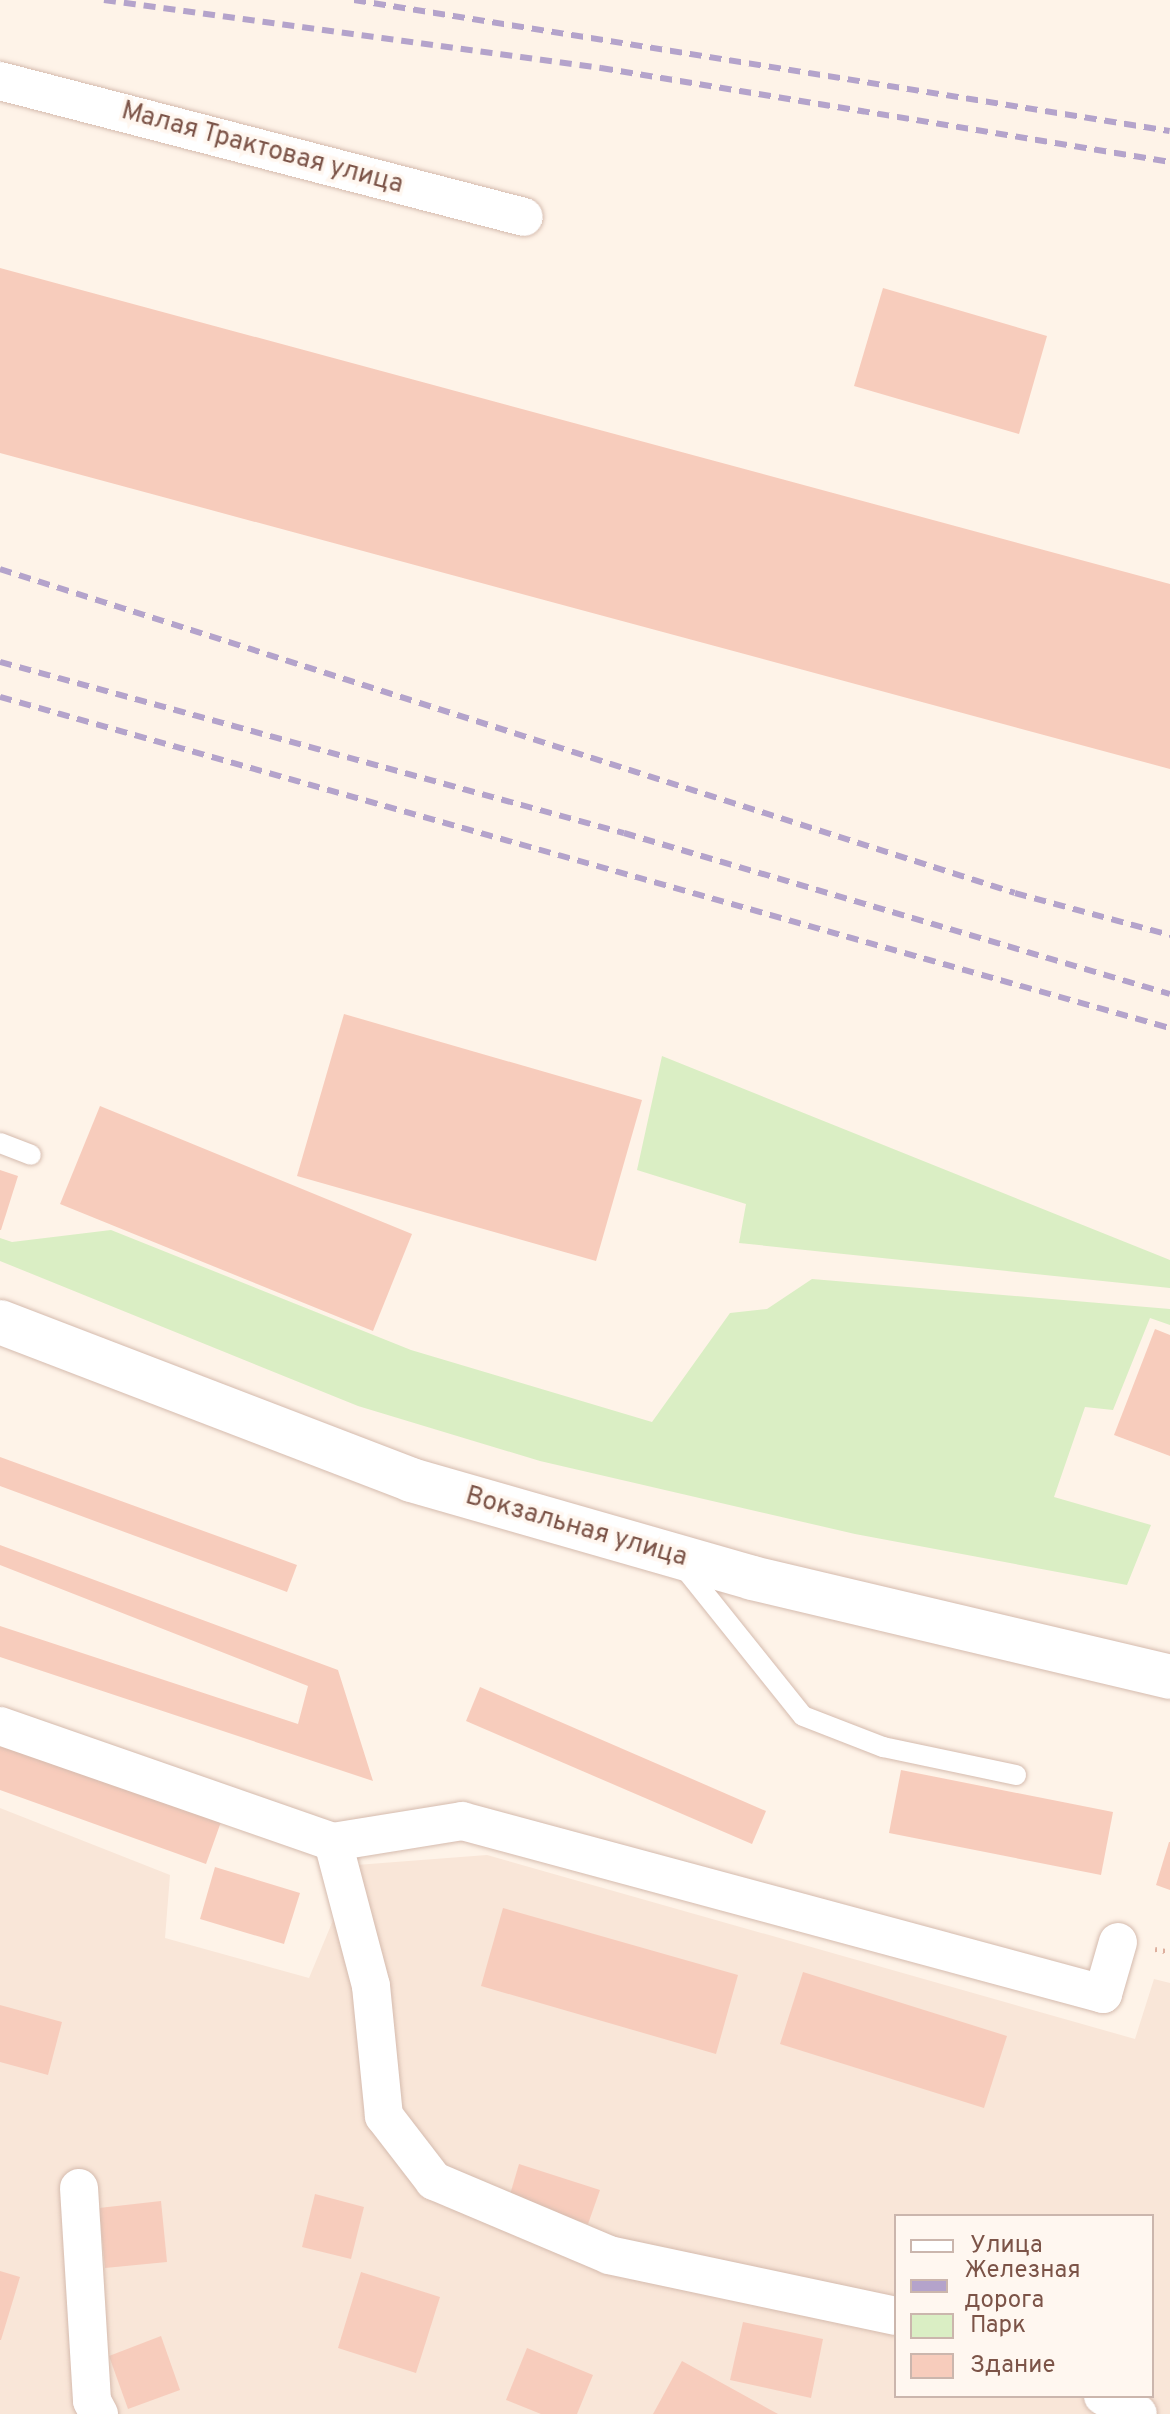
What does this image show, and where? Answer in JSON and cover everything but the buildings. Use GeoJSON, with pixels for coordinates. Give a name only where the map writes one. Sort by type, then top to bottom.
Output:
{"type":"FeatureCollection","features":[{"type":"Feature","properties":{"kind":"street","name":"Малая Трактовая улица"},"geometry":{"type":"LineString","coordinates":[[0,81],[524,217]]}},
{"type":"Feature","properties":{"kind":"street","name":"Вокзальная улица"},"geometry":{"type":"LineString","coordinates":[[0,1322],[411,1480],[675,1556],[1170,1677]]}},
{"type":"Feature","properties":{"kind":"street"},"geometry":{"type":"LineString","coordinates":[[0,1726],[333,1842],[462,1821],[1103,1994],[1118,1942]]}},
{"type":"Feature","properties":{"kind":"street"},"geometry":{"type":"LineString","coordinates":[[333,1842],[371,1986],[384,2116],[434,2181],[609,2255],[894,2316]]}},
{"type":"Feature","properties":{"kind":"street"},"geometry":{"type":"LineString","coordinates":[[79,2188],[92,2401],[99,2414]]}},
{"type":"Feature","properties":{"kind":"street"},"geometry":{"type":"LineString","coordinates":[[1107,2398],[1138,2414]]}},
{"type":"Feature","properties":{"kind":"lane"},"geometry":{"type":"LineString","coordinates":[[0,1143],[31,1155]]}},
{"type":"Feature","properties":{"kind":"lane"},"geometry":{"type":"LineString","coordinates":[[675,1556],[803,1716],[883,1747],[1016,1775]]}},
{"type":"Feature","properties":{"kind":"shaded area"},"geometry":{"type":"Polygon","coordinates":[[[0,1808],[170,1875],[165,1938],[309,1978],[356,1865],[487,1855],[1135,2039],[1154,1979],[1170,1983],[1170,2414],[0,2414],[0,1808]]]}},
{"type":"Feature","properties":{"kind":"green space"},"geometry":{"type":"Polygon","coordinates":[[[662,1056],[1170,1260],[1170,1288],[739,1243],[746,1204],[637,1170],[662,1056]]]}},
{"type":"Feature","properties":{"kind":"green space"},"geometry":{"type":"Polygon","coordinates":[[[111,1230],[411,1350],[652,1422],[730,1313],[767,1309],[812,1279],[1170,1309],[1170,1325],[1150,1318],[1113,1410],[1085,1407],[1054,1497],[1151,1525],[1127,1585],[855,1534],[540,1461],[358,1406],[0,1261],[0,1238],[12,1242],[111,1230]]]}},
{"type":"Feature","properties":{"kind":"railway"},"geometry":{"type":"LineString","coordinates":[[104,0],[601,68],[1170,162]]}},
{"type":"Feature","properties":{"kind":"railway"},"geometry":{"type":"LineString","coordinates":[[354,0],[1170,131]]}},
{"type":"Feature","properties":{"kind":"railway"},"geometry":{"type":"LineString","coordinates":[[0,569],[1015,893],[1170,935]]}},
{"type":"Feature","properties":{"kind":"railway"},"geometry":{"type":"LineString","coordinates":[[0,662],[624,833],[1170,994]]}},
{"type":"Feature","properties":{"kind":"railway"},"geometry":{"type":"LineString","coordinates":[[0,697],[1170,1028]]}}]}
